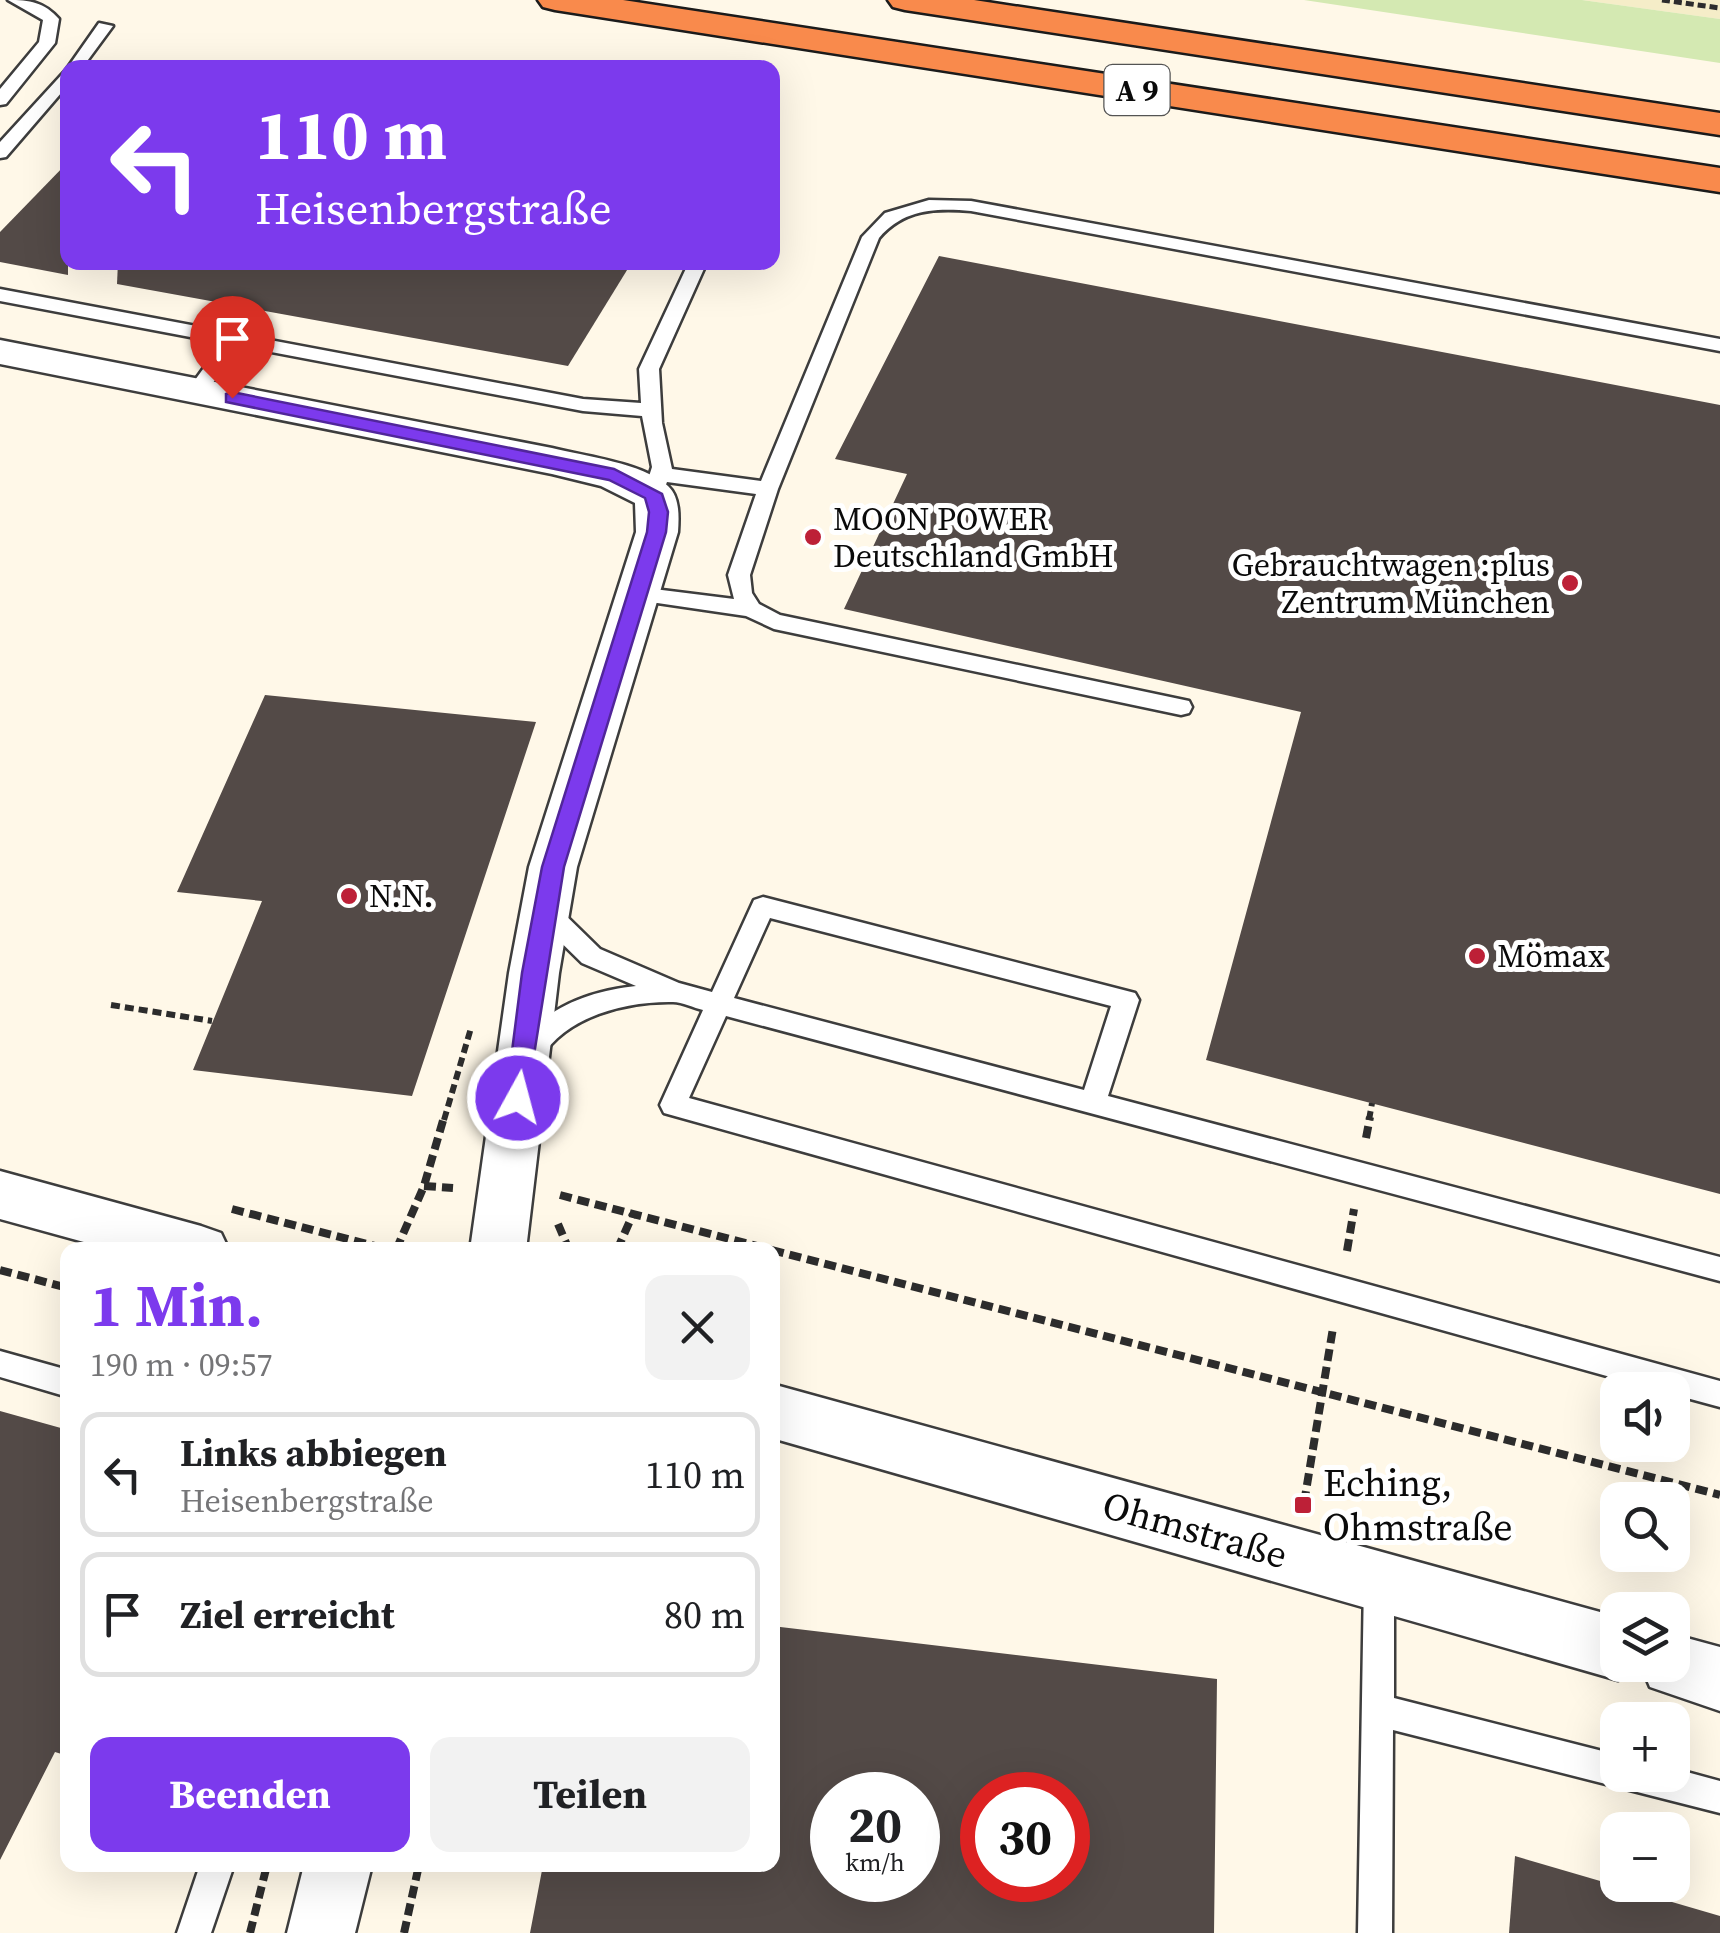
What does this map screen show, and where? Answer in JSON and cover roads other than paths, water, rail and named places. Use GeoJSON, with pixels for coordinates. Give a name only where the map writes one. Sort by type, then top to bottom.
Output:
{"type":"FeatureCollection","features":[{"type":"Feature","properties":{"kind":"highway","name":"A 9"},"geometry":{"type":"LineString","coordinates":[[554,0],[1720,180]]}},
{"type":"Feature","properties":{"kind":"highway","name":"A 9"},"geometry":{"type":"LineString","coordinates":[[905,0],[1720,124]]}},
{"type":"Feature","properties":{"kind":"street"},"geometry":{"type":"LineString","coordinates":[[0,352],[656,484],[657,532],[553,867],[499,1242]]}},
{"type":"Feature","properties":{"kind":"street"},"geometry":{"type":"LineString","coordinates":[[0,1194],[171,1242]]}},
{"type":"Feature","properties":{"kind":"street","name":"Ohmstraße"},"geometry":{"type":"LineString","coordinates":[[780,1413],[1600,1645]]}},
{"type":"Feature","properties":{"kind":"street"},"geometry":{"type":"LineString","coordinates":[[1690,1670],[1720,1678]]}},
{"type":"Feature","properties":{"kind":"street"},"geometry":{"type":"LineString","coordinates":[[321,1933],[336,1872]]}},
{"type":"Feature","properties":{"kind":"lane"},"geometry":{"type":"LineString","coordinates":[[0,100],[46,43],[51,19],[42,10],[16,0]]}},
{"type":"Feature","properties":{"kind":"lane"},"geometry":{"type":"LineString","coordinates":[[79,60],[105,26]]}},
{"type":"Feature","properties":{"kind":"lane"},"geometry":{"type":"LineString","coordinates":[[0,152],[60,83]]}},
{"type":"Feature","properties":{"kind":"lane"},"geometry":{"type":"LineString","coordinates":[[751,610],[741,593],[739,575],[768,489],[870,237],[894,213],[914,207],[942,203],[971,206],[1720,345]]}},
{"type":"Feature","properties":{"kind":"lane"},"geometry":{"type":"LineString","coordinates":[[694,270],[649,369],[651,410],[662,467],[656,484],[768,489]]}},
{"type":"Feature","properties":{"kind":"lane"},"geometry":{"type":"LineString","coordinates":[[0,295],[584,405],[651,410]]}},
{"type":"Feature","properties":{"kind":"lane"},"geometry":{"type":"LineString","coordinates":[[197,391],[235,339]]}},
{"type":"Feature","properties":{"kind":"lane"},"geometry":{"type":"LineString","coordinates":[[638,594],[751,610],[774,621],[1182,707]]}},
{"type":"Feature","properties":{"kind":"lane"},"geometry":{"type":"LineString","coordinates":[[1093,1103],[1126,1000],[763,908],[673,1105],[1720,1394]]}},
{"type":"Feature","properties":{"kind":"lane"},"geometry":{"type":"LineString","coordinates":[[545,911],[591,956],[674,992],[1720,1269]]}},
{"type":"Feature","properties":{"kind":"lane"},"geometry":{"type":"LineString","coordinates":[[522,1066],[542,1035],[596,1001],[674,992]]}},
{"type":"Feature","properties":{"kind":"lane"},"geometry":{"type":"LineString","coordinates":[[0,1364],[60,1382]]}},
{"type":"Feature","properties":{"kind":"lane"},"geometry":{"type":"LineString","coordinates":[[1375,1933],[1380,1582]]}},
{"type":"Feature","properties":{"kind":"lane"},"geometry":{"type":"LineString","coordinates":[[1378,1710],[1600,1766]]}},
{"type":"Feature","properties":{"kind":"lane"},"geometry":{"type":"LineString","coordinates":[[1690,1789],[1720,1797]]}},
{"type":"Feature","properties":{"kind":"lane"},"geometry":{"type":"LineString","coordinates":[[194,1933],[215,1872]]}},
{"type":"Feature","properties":{"kind":"place","name":"MOON POWER Deutschland GmbH"},"geometry":{"type":"Point","coordinates":[813,537]}},
{"type":"Feature","properties":{"kind":"place","name":"Gebrauchtwagen :plus Zentrum München"},"geometry":{"type":"Point","coordinates":[1570,583]}},
{"type":"Feature","properties":{"kind":"place","name":"N.N."},"geometry":{"type":"Point","coordinates":[349,896]}},
{"type":"Feature","properties":{"kind":"place","name":"Mömax"},"geometry":{"type":"Point","coordinates":[1477,956]}},
{"type":"Feature","properties":{"kind":"place","name":"Eching, Ohmstraße"},"geometry":{"type":"Point","coordinates":[1303,1505]}}]}
